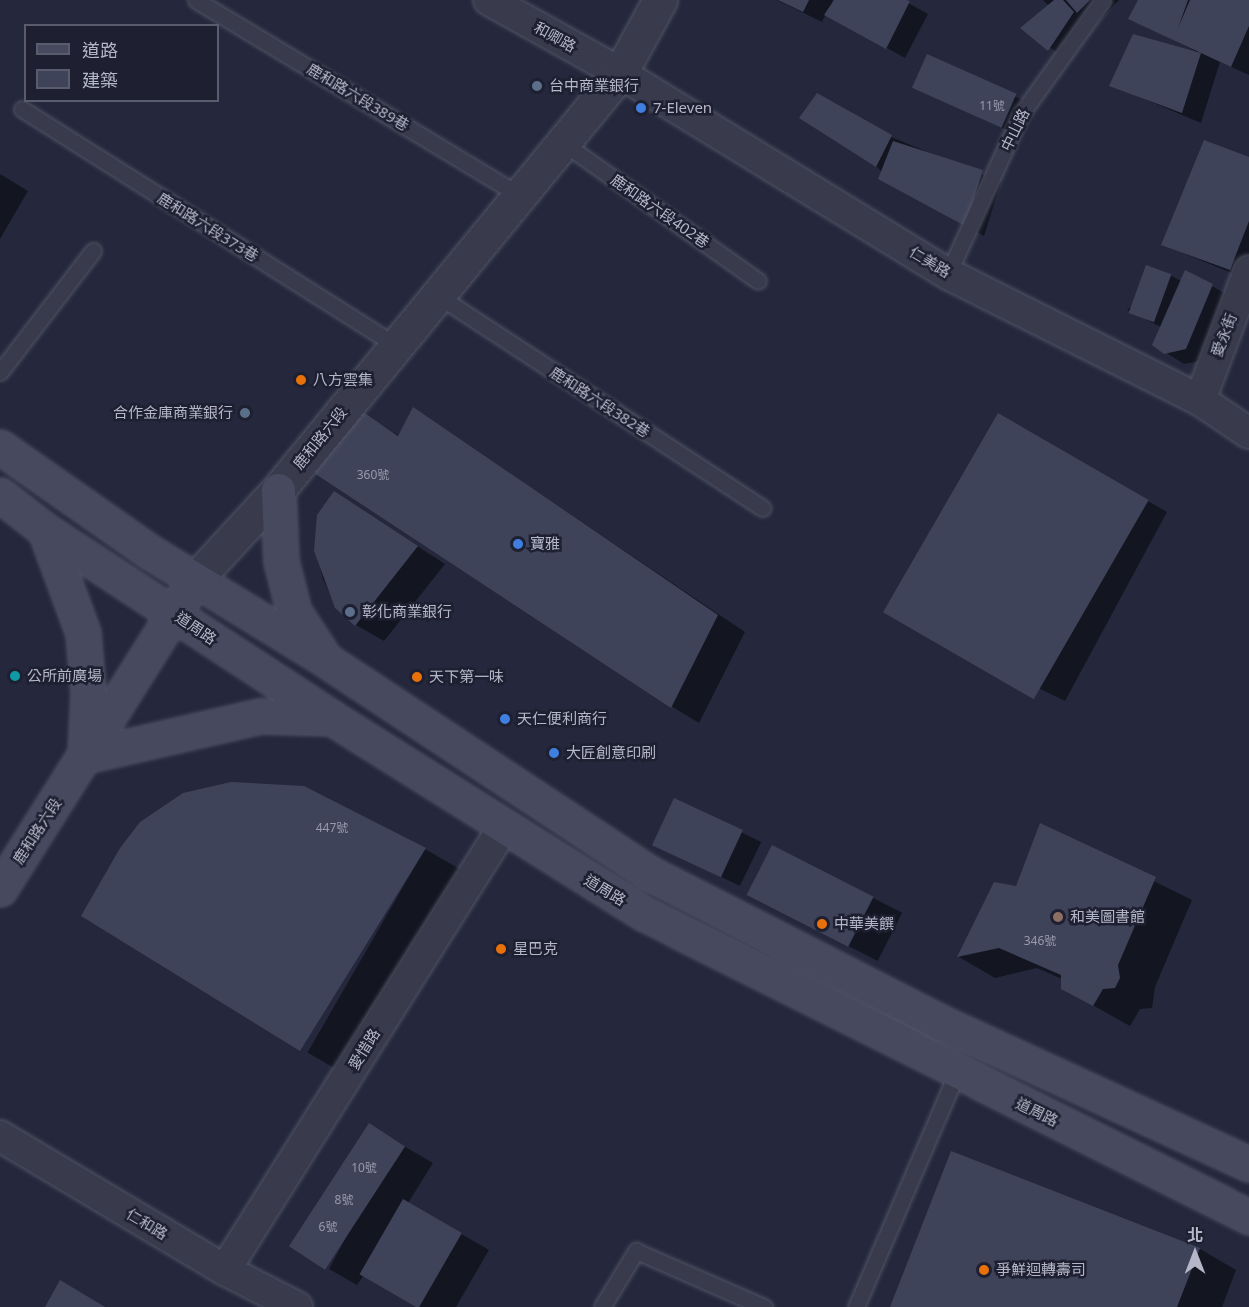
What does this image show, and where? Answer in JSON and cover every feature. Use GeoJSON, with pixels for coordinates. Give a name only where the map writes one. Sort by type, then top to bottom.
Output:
{"type":"FeatureCollection","features":[{"type":"Feature","properties":{"kind":"main road"},"geometry":{"type":"LineString","coordinates":[[0,447],[194,581],[326,660],[649,873],[940,1022],[1249,1164]]}},
{"type":"Feature","properties":{"kind":"main road"},"geometry":{"type":"LineString","coordinates":[[278,490],[281,561],[294,612],[326,660]]}},
{"type":"Feature","properties":{"kind":"main road","name":"道周路"},"geometry":{"type":"LineString","coordinates":[[0,495],[45,530],[332,718],[503,828],[645,914],[1249,1217]]}},
{"type":"Feature","properties":{"kind":"main road"},"geometry":{"type":"LineString","coordinates":[[45,530],[83,633],[88,693],[85,756],[260,716],[332,718]]}},
{"type":"Feature","properties":{"kind":"main road","name":"鹿和路六段"},"geometry":{"type":"LineString","coordinates":[[0,889],[194,581]]}},
{"type":"Feature","properties":{"kind":"street","name":"和卿路"},"geometry":{"type":"LineString","coordinates":[[489,0],[620,73]]}},
{"type":"Feature","properties":{"kind":"street","name":"鹿和路六段"},"geometry":{"type":"LineString","coordinates":[[194,581],[278,490],[620,73],[660,0]]}},
{"type":"Feature","properties":{"kind":"street","name":"仁美路"},"geometry":{"type":"LineString","coordinates":[[620,73],[948,274],[1200,400],[1249,433]]}},
{"type":"Feature","properties":{"kind":"street","name":"愛永街"},"geometry":{"type":"LineString","coordinates":[[1200,400],[1249,271]]}},
{"type":"Feature","properties":{"kind":"street","name":"愛惜路"},"geometry":{"type":"LineString","coordinates":[[225,1270],[503,828]]}},
{"type":"Feature","properties":{"kind":"street","name":"仁和路"},"geometry":{"type":"LineString","coordinates":[[0,1136],[225,1270],[297,1307]]}},
{"type":"Feature","properties":{"kind":"lane","name":"鹿和路六段389巷"},"geometry":{"type":"LineString","coordinates":[[196,0],[519,195]]}},
{"type":"Feature","properties":{"kind":"lane","name":"中山路"},"geometry":{"type":"LineString","coordinates":[[948,274],[1021,114],[1103,0]]}},
{"type":"Feature","properties":{"kind":"lane","name":"鹿和路六段373巷"},"geometry":{"type":"LineString","coordinates":[[22,109],[395,345]]}},
{"type":"Feature","properties":{"kind":"lane","name":"鹿和路六段402巷"},"geometry":{"type":"LineString","coordinates":[[562,142],[758,281]]}},
{"type":"Feature","properties":{"kind":"lane"},"geometry":{"type":"LineString","coordinates":[[0,372],[93,251]]}},
{"type":"Feature","properties":{"kind":"lane","name":"鹿和路六段382巷"},"geometry":{"type":"LineString","coordinates":[[437,295],[762,508]]}},
{"type":"Feature","properties":{"kind":"lane"},"geometry":{"type":"LineString","coordinates":[[856,1307],[957,1072]]}},
{"type":"Feature","properties":{"kind":"lane"},"geometry":{"type":"LineString","coordinates":[[602,1307],[636,1251],[764,1307]]}},
{"type":"Feature","properties":{"kind":"building"},"geometry":{"type":"Polygon","coordinates":[[[778,0],[809,0],[803,12],[778,0]]]}},
{"type":"Feature","properties":{"kind":"building"},"geometry":{"type":"Polygon","coordinates":[[[834,0],[910,1],[886,49],[824,15],[834,0]]]}},
{"type":"Feature","properties":{"kind":"building"},"geometry":{"type":"Polygon","coordinates":[[[1054,0],[1063,0],[1074,12],[1048,51],[1020,28],[1054,0]]]}},
{"type":"Feature","properties":{"kind":"building"},"geometry":{"type":"Polygon","coordinates":[[[1066,0],[1090,0],[1077,13],[1066,0]]]}},
{"type":"Feature","properties":{"kind":"building"},"geometry":{"type":"Polygon","coordinates":[[[1138,0],[1188,0],[1178,28],[1190,0],[1249,0],[1249,26],[1231,67],[1128,19],[1138,0]]]}},
{"type":"Feature","properties":{"kind":"building"},"geometry":{"type":"Polygon","coordinates":[[[1133,34],[1201,53],[1182,113],[1109,86],[1133,34]]]}},
{"type":"Feature","properties":{"kind":"building"},"geometry":{"type":"Polygon","coordinates":[[[927,54],[1017,94],[1001,128],[912,88],[927,54]]]}},
{"type":"Feature","properties":{"kind":"building"},"geometry":{"type":"Polygon","coordinates":[[[817,93],[892,135],[876,167],[799,118],[817,93]]]}},
{"type":"Feature","properties":{"kind":"building"},"geometry":{"type":"Polygon","coordinates":[[[1204,140],[1249,157],[1249,221],[1230,270],[1161,245],[1204,140]]]}},
{"type":"Feature","properties":{"kind":"building"},"geometry":{"type":"Polygon","coordinates":[[[893,141],[983,170],[965,226],[878,179],[893,141]]]}},
{"type":"Feature","properties":{"kind":"building"},"geometry":{"type":"Polygon","coordinates":[[[1146,265],[1171,274],[1154,322],[1129,313],[1146,265]]]}},
{"type":"Feature","properties":{"kind":"building"},"geometry":{"type":"Polygon","coordinates":[[[1185,270],[1213,284],[1186,349],[1164,354],[1152,345],[1185,270]]]}},
{"type":"Feature","properties":{"kind":"building","name":"寶雅"},"geometry":{"type":"Polygon","coordinates":[[[413,407],[718,615],[671,708],[314,473],[363,412],[398,436],[413,407]]]}},
{"type":"Feature","properties":{"kind":"building"},"geometry":{"type":"Polygon","coordinates":[[[998,413],[1149,500],[1034,699],[883,612],[998,413]]]}},
{"type":"Feature","properties":{"kind":"building"},"geometry":{"type":"Polygon","coordinates":[[[334,491],[418,546],[355,626],[335,608],[314,551],[317,515],[334,491]]]}},
{"type":"Feature","properties":{"kind":"building"},"geometry":{"type":"Polygon","coordinates":[[[231,782],[304,786],[426,848],[300,1051],[81,916],[120,848],[140,822],[183,793],[231,782]]]}},
{"type":"Feature","properties":{"kind":"building"},"geometry":{"type":"Polygon","coordinates":[[[674,798],[743,830],[721,877],[652,845],[674,798]]]}},
{"type":"Feature","properties":{"kind":"building","name":"和美圖書館"},"geometry":{"type":"Polygon","coordinates":[[[1040,823],[1156,877],[1118,965],[1120,978],[1115,988],[1103,989],[1093,1006],[1061,989],[1061,975],[999,948],[957,957],[994,882],[1016,886],[1040,823]]]}},
{"type":"Feature","properties":{"kind":"building"},"geometry":{"type":"Polygon","coordinates":[[[772,845],[874,897],[848,947],[747,895],[772,845]]]}},
{"type":"Feature","properties":{"kind":"building"},"geometry":{"type":"Polygon","coordinates":[[[369,1123],[405,1146],[325,1270],[289,1246],[369,1123]]]}},
{"type":"Feature","properties":{"kind":"building"},"geometry":{"type":"Polygon","coordinates":[[[951,1151],[1200,1248],[1177,1307],[890,1307],[951,1151]]]}},
{"type":"Feature","properties":{"kind":"building"},"geometry":{"type":"Polygon","coordinates":[[[403,1199],[462,1233],[419,1307],[359,1274],[403,1199]]]}},
{"type":"Feature","properties":{"kind":"building"},"geometry":{"type":"Polygon","coordinates":[[[60,1280],[105,1307],[45,1307],[60,1280]]]}},
{"type":"Feature","properties":{"kind":"place","name":"台中商業銀行"},"geometry":{"type":"Point","coordinates":[537,86]}},
{"type":"Feature","properties":{"kind":"place","name":"7-Eleven"},"geometry":{"type":"Point","coordinates":[641,108]}},
{"type":"Feature","properties":{"kind":"place","name":"八方雲集"},"geometry":{"type":"Point","coordinates":[301,380]}},
{"type":"Feature","properties":{"kind":"place","name":"合作金庫商業銀行"},"geometry":{"type":"Point","coordinates":[245,413]}},
{"type":"Feature","properties":{"kind":"place","name":"寶雅"},"geometry":{"type":"Point","coordinates":[518,544]}},
{"type":"Feature","properties":{"kind":"place","name":"彰化商業銀行"},"geometry":{"type":"Point","coordinates":[350,612]}},
{"type":"Feature","properties":{"kind":"place","name":"公所前廣場"},"geometry":{"type":"Point","coordinates":[15,676]}},
{"type":"Feature","properties":{"kind":"place","name":"天下第一味"},"geometry":{"type":"Point","coordinates":[417,677]}},
{"type":"Feature","properties":{"kind":"place","name":"天仁便利商行"},"geometry":{"type":"Point","coordinates":[505,719]}},
{"type":"Feature","properties":{"kind":"place","name":"大匠創意印刷"},"geometry":{"type":"Point","coordinates":[554,753]}},
{"type":"Feature","properties":{"kind":"place","name":"和美圖書館"},"geometry":{"type":"Point","coordinates":[1058,917]}},
{"type":"Feature","properties":{"kind":"place","name":"中華美饌"},"geometry":{"type":"Point","coordinates":[822,924]}},
{"type":"Feature","properties":{"kind":"place","name":"星巴克"},"geometry":{"type":"Point","coordinates":[501,949]}},
{"type":"Feature","properties":{"kind":"place","name":"爭鮮迴轉壽司"},"geometry":{"type":"Point","coordinates":[984,1270]}}]}
